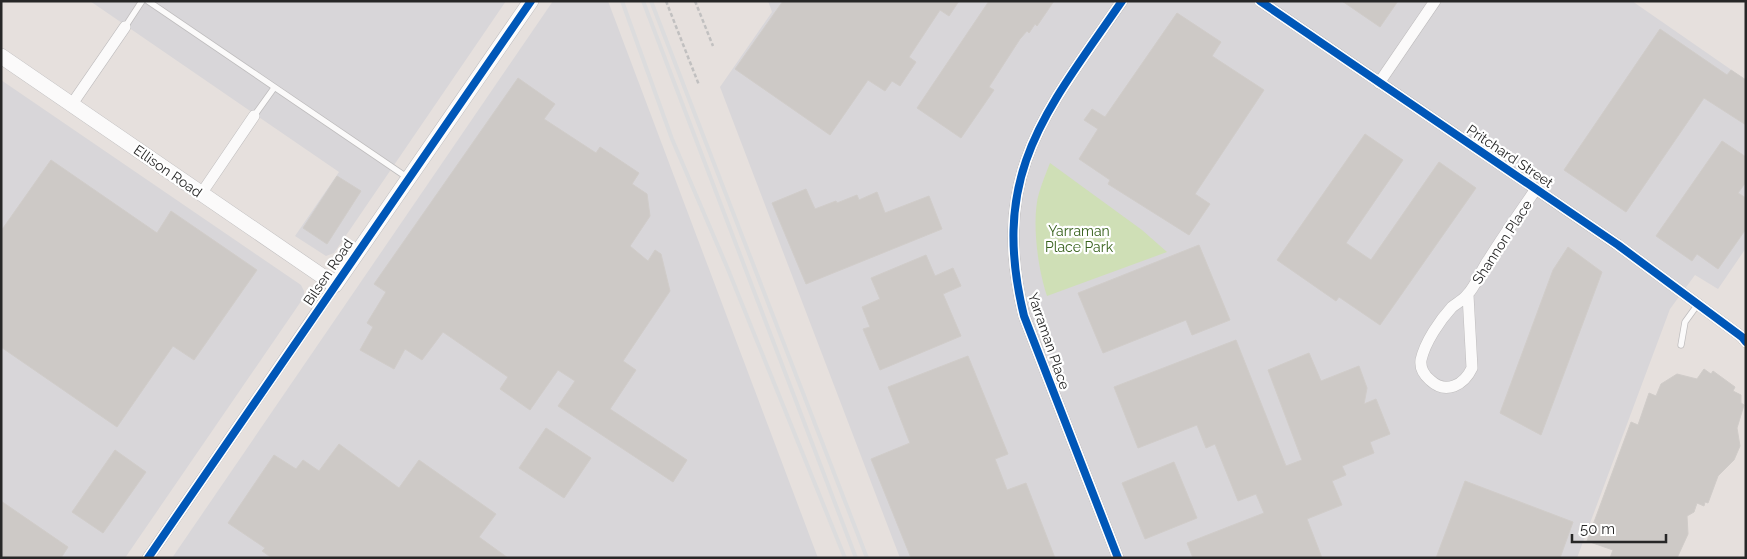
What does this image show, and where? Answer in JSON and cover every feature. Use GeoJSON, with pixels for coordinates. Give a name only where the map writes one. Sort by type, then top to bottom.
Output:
{"type":"FeatureCollection","features":[{"type":"Feature","properties":{"kind":"street","name":"Bilsen Road"},"geometry":{"type":"LineString","coordinates":[[148,558],[530,1]]}},
{"type":"Feature","properties":{"kind":"street","name":"Yarraman Place"},"geometry":{"type":"LineString","coordinates":[[1118,558],[1024,316],[1017,285],[1012,224],[1022,169],[1039,126],[1051,105],[1122,1]]}},
{"type":"Feature","properties":{"kind":"street","name":"Pritchard Street"},"geometry":{"type":"LineString","coordinates":[[1260,1],[1536,189],[1744,339]]}},
{"type":"Feature","properties":{"kind":"street"},"geometry":{"type":"LineString","coordinates":[[1379,83],[1435,1]]}},
{"type":"Feature","properties":{"kind":"street"},"geometry":{"type":"LineString","coordinates":[[72,104],[125,27]]}},
{"type":"Feature","properties":{"kind":"street","name":"Ellison Road"},"geometry":{"type":"LineString","coordinates":[[1,56],[335,285]]}},
{"type":"Feature","properties":{"kind":"street"},"geometry":{"type":"LineString","coordinates":[[201,194],[254,116]]}},
{"type":"Feature","properties":{"kind":"street","name":"Shannon Place"},"geometry":{"type":"LineString","coordinates":[[1468,294],[1472,368],[1468,376],[1456,386],[1449,388],[1439,386],[1431,381],[1422,371],[1421,362],[1428,343],[1452,308],[1468,294],[1488,260],[1536,189]]}},
{"type":"Feature","properties":{"kind":"lane"},"geometry":{"type":"LineString","coordinates":[[125,27],[142,1]]}},
{"type":"Feature","properties":{"kind":"lane"},"geometry":{"type":"LineString","coordinates":[[148,1],[408,178]]}},
{"type":"Feature","properties":{"kind":"lane"},"geometry":{"type":"LineString","coordinates":[[254,116],[274,88]]}},
{"type":"Feature","properties":{"kind":"lane"},"geometry":{"type":"LineString","coordinates":[[1681,345],[1686,322],[1698,304]]}},
{"type":"Feature","properties":{"kind":"path"},"geometry":{"type":"LineString","coordinates":[[666,1],[699,86]]}},
{"type":"Feature","properties":{"kind":"path"},"geometry":{"type":"LineString","coordinates":[[695,1],[712,46]]}},
{"type":"Feature","properties":{"kind":"shaded area"},"geometry":{"type":"Polygon","coordinates":[[[90,1],[506,1],[334,253],[326,256],[295,236],[339,172],[90,1]]]}},
{"type":"Feature","properties":{"kind":"shaded area"},"geometry":{"type":"Polygon","coordinates":[[[553,1],[608,1],[818,558],[172,558],[553,1]]]}},
{"type":"Feature","properties":{"kind":"shaded area"},"geometry":{"type":"Polygon","coordinates":[[[768,1],[1632,1],[1746,80],[1746,248],[1718,289],[1695,275],[1670,309],[1577,558],[900,558],[720,87],[772,12],[768,1]]]}},
{"type":"Feature","properties":{"kind":"shaded area"},"geometry":{"type":"Polygon","coordinates":[[[1,80],[301,285],[304,291],[304,297],[125,558],[1,558],[1,80]]]}},
{"type":"Feature","properties":{"kind":"green space","name":"Yarraman Place Park"},"geometry":{"type":"Polygon","coordinates":[[[1050,163],[1142,230],[1167,252],[1047,296],[1038,259],[1036,217],[1039,193],[1050,163]]]}},
{"type":"Feature","properties":{"kind":"building"},"geometry":{"type":"Polygon","coordinates":[[[783,1],[959,1],[949,16],[940,10],[909,57],[916,62],[900,86],[892,81],[885,91],[868,80],[830,135],[735,69],[783,1]]]}},
{"type":"Feature","properties":{"kind":"building"},"geometry":{"type":"Polygon","coordinates":[[[989,1],[1054,1],[1037,26],[1035,24],[1029,33],[1027,31],[1020,39],[989,87],[994,90],[961,138],[917,108],[989,1]]]}},
{"type":"Feature","properties":{"kind":"building"},"geometry":{"type":"Polygon","coordinates":[[[1342,1],[1398,1],[1380,27],[1342,1]]]}},
{"type":"Feature","properties":{"kind":"building"},"geometry":{"type":"Polygon","coordinates":[[[1177,13],[1221,42],[1212,56],[1264,90],[1195,194],[1210,204],[1189,235],[1108,184],[1110,180],[1079,159],[1098,129],[1084,120],[1092,109],[1105,117],[1177,13]]]}},
{"type":"Feature","properties":{"kind":"building"},"geometry":{"type":"Polygon","coordinates":[[[1660,29],[1727,75],[1731,70],[1746,80],[1746,125],[1704,98],[1626,212],[1564,170],[1660,29]]]}},
{"type":"Feature","properties":{"kind":"building"},"geometry":{"type":"Polygon","coordinates":[[[518,78],[555,104],[544,119],[596,153],[600,147],[639,173],[632,184],[647,194],[650,216],[630,246],[648,261],[655,250],[661,254],[670,291],[623,361],[636,370],[610,409],[687,460],[673,482],[558,406],[575,381],[558,370],[530,410],[500,389],[508,377],[443,332],[422,360],[405,349],[394,369],[360,350],[373,327],[367,323],[386,292],[374,284],[518,78]]]}},
{"type":"Feature","properties":{"kind":"building"},"geometry":{"type":"Polygon","coordinates":[[[1365,134],[1403,160],[1346,243],[1371,260],[1439,162],[1476,188],[1380,325],[1339,297],[1336,301],[1277,260],[1365,134]]]}},
{"type":"Feature","properties":{"kind":"building"},"geometry":{"type":"Polygon","coordinates":[[[1722,141],[1746,157],[1746,182],[1738,193],[1746,198],[1746,229],[1718,269],[1697,254],[1692,261],[1656,236],[1722,141]]]}},
{"type":"Feature","properties":{"kind":"building"},"geometry":{"type":"Polygon","coordinates":[[[51,160],[157,233],[171,211],[257,270],[194,360],[173,346],[117,427],[1,347],[1,231],[51,160]]]}},
{"type":"Feature","properties":{"kind":"building"},"geometry":{"type":"Polygon","coordinates":[[[337,176],[361,191],[327,244],[303,228],[337,176]]]}},
{"type":"Feature","properties":{"kind":"building"},"geometry":{"type":"Polygon","coordinates":[[[806,189],[815,209],[857,195],[859,200],[877,192],[885,213],[929,196],[942,229],[806,284],[772,203],[806,189]]]}},
{"type":"Feature","properties":{"kind":"building"},"geometry":{"type":"Polygon","coordinates":[[[1199,245],[1230,320],[1192,335],[1186,320],[1103,353],[1078,293],[1199,245]]]}},
{"type":"Feature","properties":{"kind":"building"},"geometry":{"type":"Polygon","coordinates":[[[1568,247],[1602,272],[1541,435],[1500,413],[1553,270],[1568,247]]]}},
{"type":"Feature","properties":{"kind":"building"},"geometry":{"type":"Polygon","coordinates":[[[926,255],[935,276],[953,268],[961,286],[943,294],[961,336],[880,370],[863,329],[870,327],[862,307],[880,299],[871,278],[926,255]]]}},
{"type":"Feature","properties":{"kind":"building"},"geometry":{"type":"Polygon","coordinates":[[[1236,340],[1286,466],[1302,460],[1268,370],[1309,353],[1321,381],[1359,366],[1367,388],[1364,404],[1376,399],[1390,434],[1370,442],[1374,453],[1342,466],[1346,475],[1332,481],[1342,505],[1307,519],[1322,558],[1193,558],[1187,543],[1264,513],[1256,494],[1238,501],[1215,444],[1206,448],[1197,425],[1138,448],[1114,387],[1236,340]]]}},
{"type":"Feature","properties":{"kind":"building"},"geometry":{"type":"Polygon","coordinates":[[[968,356],[1008,454],[995,459],[1007,490],[1026,483],[1055,558],[911,558],[871,459],[910,443],[888,387],[968,356]]]}},
{"type":"Feature","properties":{"kind":"building"},"geometry":{"type":"Polygon","coordinates":[[[1704,369],[1711,374],[1713,371],[1735,387],[1733,391],[1741,395],[1741,403],[1744,405],[1737,428],[1740,446],[1734,460],[1718,476],[1708,503],[1705,502],[1704,506],[1697,503],[1694,512],[1687,516],[1688,534],[1677,558],[1610,558],[1613,550],[1587,541],[1631,422],[1638,425],[1649,393],[1656,396],[1661,384],[1677,374],[1697,379],[1704,369]]]}},
{"type":"Feature","properties":{"kind":"building"},"geometry":{"type":"Polygon","coordinates":[[[546,428],[591,458],[564,498],[519,468],[546,428]]]}},
{"type":"Feature","properties":{"kind":"building"},"geometry":{"type":"Polygon","coordinates":[[[339,444],[399,488],[419,460],[496,514],[479,537],[508,558],[272,558],[262,551],[265,548],[228,523],[274,455],[296,469],[303,460],[319,471],[339,444]]]}},
{"type":"Feature","properties":{"kind":"building"},"geometry":{"type":"Polygon","coordinates":[[[115,450],[146,472],[103,533],[72,512],[115,450]]]}},
{"type":"Feature","properties":{"kind":"building"},"geometry":{"type":"Polygon","coordinates":[[[1174,462],[1197,518],[1145,539],[1122,483],[1174,462]]]}},
{"type":"Feature","properties":{"kind":"building"},"geometry":{"type":"Polygon","coordinates":[[[1465,481],[1573,522],[1560,558],[1436,558],[1465,481]]]}},
{"type":"Feature","properties":{"kind":"building"},"geometry":{"type":"Polygon","coordinates":[[[1,501],[68,547],[61,558],[1,558],[1,501]]]}},
{"type":"Feature","properties":{"kind":"railway"},"geometry":{"type":"LineString","coordinates":[[622,1],[672,139],[727,267],[845,558]]}},
{"type":"Feature","properties":{"kind":"railway"},"geometry":{"type":"LineString","coordinates":[[643,1],[856,558]]}},
{"type":"Feature","properties":{"kind":"railway"},"geometry":{"type":"LineString","coordinates":[[651,1],[867,558]]}},
{"type":"Feature","properties":{"kind":"cycle path"},"geometry":{"type":"LineString","coordinates":[[148,558],[531,1]]}},
{"type":"Feature","properties":{"kind":"cycle path"},"geometry":{"type":"LineString","coordinates":[[1118,558],[1024,316],[1015,266],[1014,222],[1020,183],[1031,146],[1048,112],[1122,1]]}},
{"type":"Feature","properties":{"kind":"cycle path"},"geometry":{"type":"LineString","coordinates":[[1260,1],[1618,245],[1742,337],[1746,342]]}}]}
